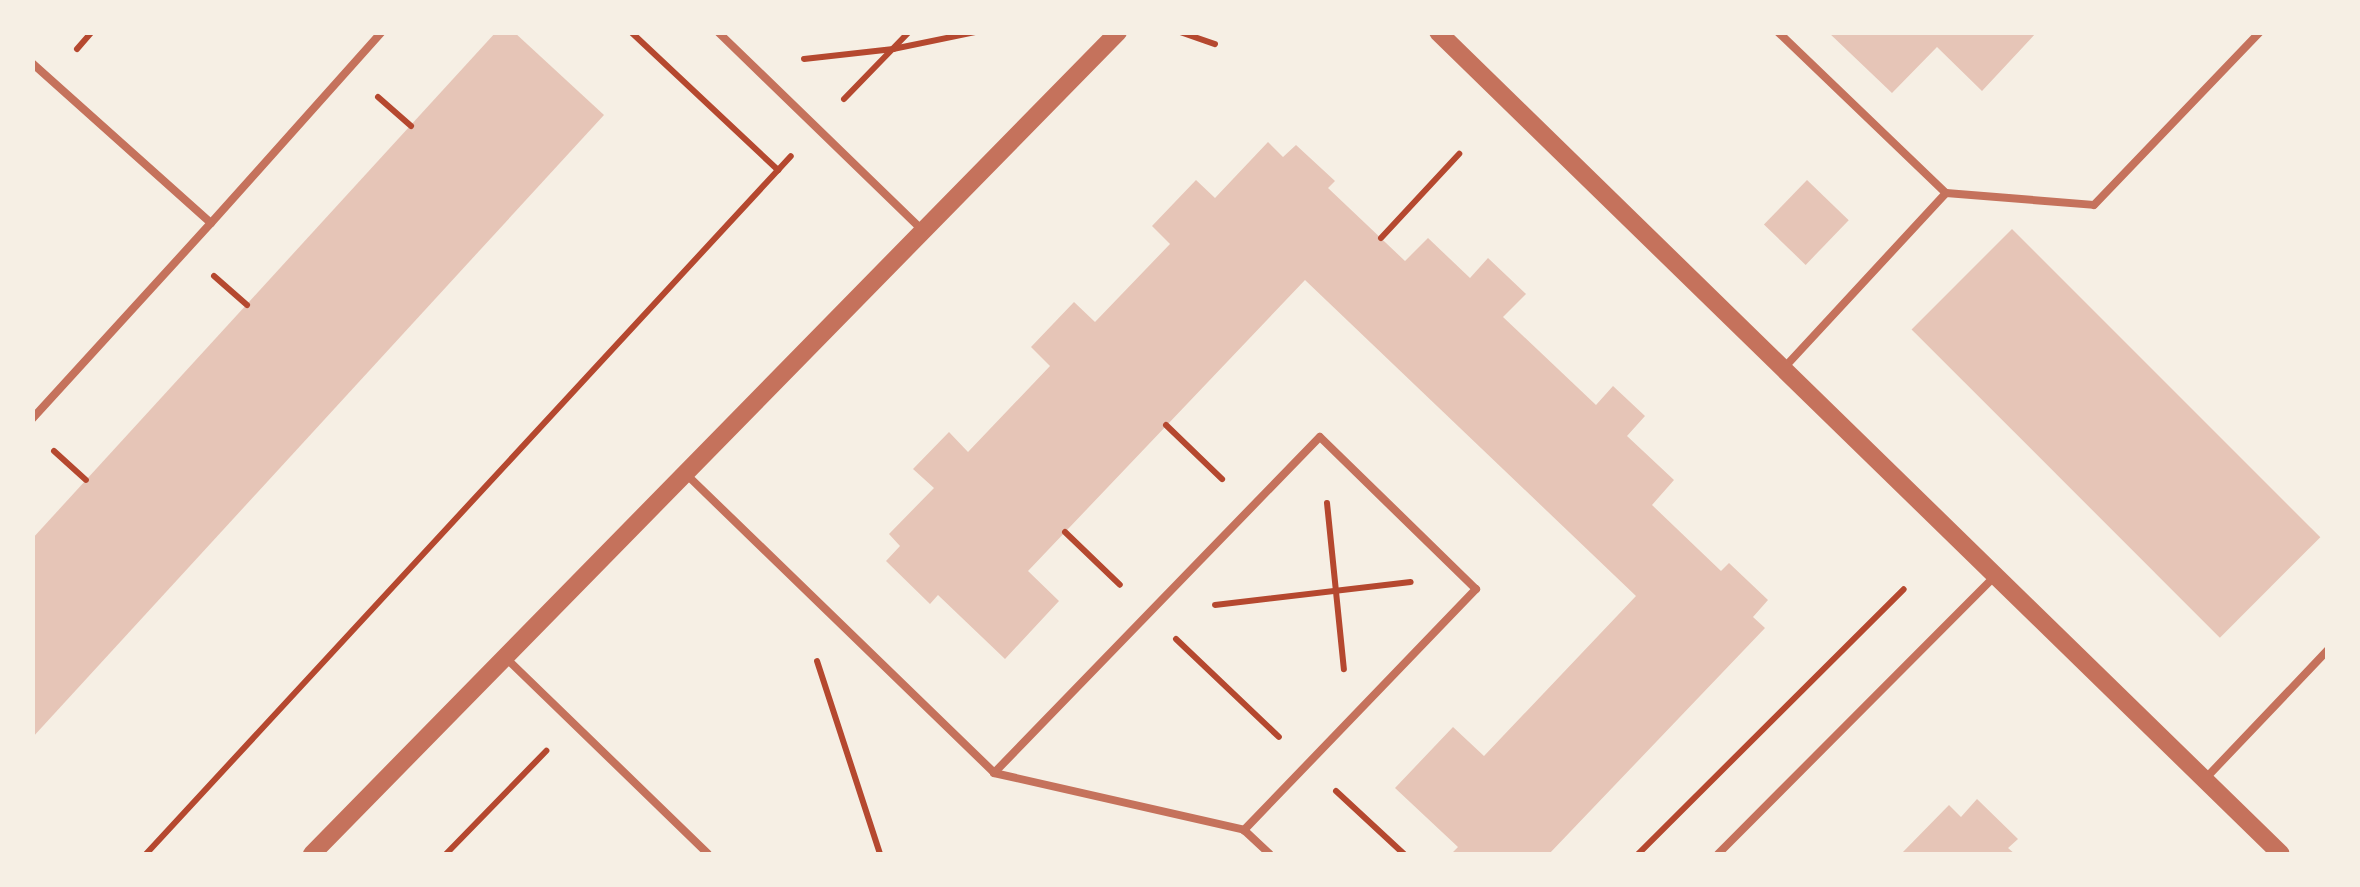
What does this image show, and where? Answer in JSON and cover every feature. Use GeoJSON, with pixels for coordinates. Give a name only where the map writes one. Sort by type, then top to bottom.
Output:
{"type":"FeatureCollection","features":[{"type":"Feature","properties":{"kind":"street"},"geometry":{"type":"LineString","coordinates":[[312,854],[1118,32]]}},
{"type":"Feature","properties":{"kind":"street"},"geometry":{"type":"LineString","coordinates":[[1438,32],[2281,854]]}},
{"type":"Feature","properties":{"kind":"lane"},"geometry":{"type":"LineString","coordinates":[[32,418],[382,32]]}},
{"type":"Feature","properties":{"kind":"lane"},"geometry":{"type":"LineString","coordinates":[[718,32],[924,232]]}},
{"type":"Feature","properties":{"kind":"lane"},"geometry":{"type":"LineString","coordinates":[[1778,32],[1946,193],[2094,204],[2260,32]]}},
{"type":"Feature","properties":{"kind":"lane"},"geometry":{"type":"LineString","coordinates":[[32,63],[211,223]]}},
{"type":"Feature","properties":{"kind":"lane"},"geometry":{"type":"LineString","coordinates":[[1784,369],[1946,193]]}},
{"type":"Feature","properties":{"kind":"lane"},"geometry":{"type":"LineString","coordinates":[[994,774],[1320,437],[1476,589],[1244,830]]}},
{"type":"Feature","properties":{"kind":"lane"},"geometry":{"type":"LineString","coordinates":[[686,475],[994,774],[1244,830],[1270,854]]}},
{"type":"Feature","properties":{"kind":"lane"},"geometry":{"type":"LineString","coordinates":[[1718,854],[1995,576]]}},
{"type":"Feature","properties":{"kind":"lane"},"geometry":{"type":"LineString","coordinates":[[2204,780],[2328,650]]}},
{"type":"Feature","properties":{"kind":"lane"},"geometry":{"type":"LineString","coordinates":[[506,658],[708,854]]}},
{"type":"Feature","properties":{"kind":"path"},"geometry":{"type":"LineString","coordinates":[[631,32],[778,170]]}},
{"type":"Feature","properties":{"kind":"path"},"geometry":{"type":"LineString","coordinates":[[146,854],[910,32]]}},
{"type":"Feature","properties":{"kind":"path"},"geometry":{"type":"LineString","coordinates":[[792,60],[893,49],[976,32]]}},
{"type":"Feature","properties":{"kind":"path"},"geometry":{"type":"LineString","coordinates":[[1180,32],[1215,44]]}},
{"type":"Feature","properties":{"kind":"path"},"geometry":{"type":"LineString","coordinates":[[1381,238],[1459,154]]}},
{"type":"Feature","properties":{"kind":"path"},"geometry":{"type":"LineString","coordinates":[[1166,425],[1251,508]]}},
{"type":"Feature","properties":{"kind":"path"},"geometry":{"type":"LineString","coordinates":[[1320,437],[1349,720]]}},
{"type":"Feature","properties":{"kind":"path"},"geometry":{"type":"LineString","coordinates":[[46,444],[86,480]]}},
{"type":"Feature","properties":{"kind":"path"},"geometry":{"type":"LineString","coordinates":[[1065,532],[1150,613],[1463,576]]}},
{"type":"Feature","properties":{"kind":"path"},"geometry":{"type":"LineString","coordinates":[[1638,854],[1904,589]]}},
{"type":"Feature","properties":{"kind":"path"},"geometry":{"type":"LineString","coordinates":[[812,648],[880,854]]}},
{"type":"Feature","properties":{"kind":"path"},"geometry":{"type":"LineString","coordinates":[[446,854],[574,722]]}},
{"type":"Feature","properties":{"kind":"building"},"geometry":{"type":"Polygon","coordinates":[[[496,32],[514,32],[604,115],[32,738],[32,539],[496,32]]]}},
{"type":"Feature","properties":{"kind":"building"},"geometry":{"type":"Polygon","coordinates":[[[1828,32],[2037,32],[1982,91],[1937,47],[1892,93],[1828,32]]]}},
{"type":"Feature","properties":{"kind":"building"},"geometry":{"type":"Polygon","coordinates":[[[1268,142],[1283,157],[1296,145],[1335,181],[1328,188],[1405,261],[1428,238],[1470,278],[1488,258],[1526,294],[1503,317],[1596,405],[1613,386],[1645,416],[1627,436],[1674,480],[1652,505],[1721,571],[1729,563],[1768,600],[1753,617],[1765,628],[1549,854],[1451,854],[1458,847],[1395,788],[1453,727],[1484,756],[1636,596],[1305,280],[1028,571],[1059,601],[1005,659],[938,595],[930,604],[886,561],[900,546],[889,534],[934,488],[913,469],[949,432],[968,452],[1050,366],[1031,347],[1074,302],[1095,322],[1170,244],[1152,226],[1196,180],[1215,198],[1268,142]]]}},
{"type":"Feature","properties":{"kind":"building"},"geometry":{"type":"Polygon","coordinates":[[[1807,180],[1849,220],[1806,265],[1764,225],[1807,180]]]}},
{"type":"Feature","properties":{"kind":"building"},"geometry":{"type":"Polygon","coordinates":[[[2012,229],[2320,537],[2220,638],[1912,329],[2012,229]]]}},
{"type":"Feature","properties":{"kind":"building"},"geometry":{"type":"Polygon","coordinates":[[[1977,799],[2018,839],[2008,848],[2015,854],[1901,854],[1949,805],[1961,817],[1977,799]]]}}]}
